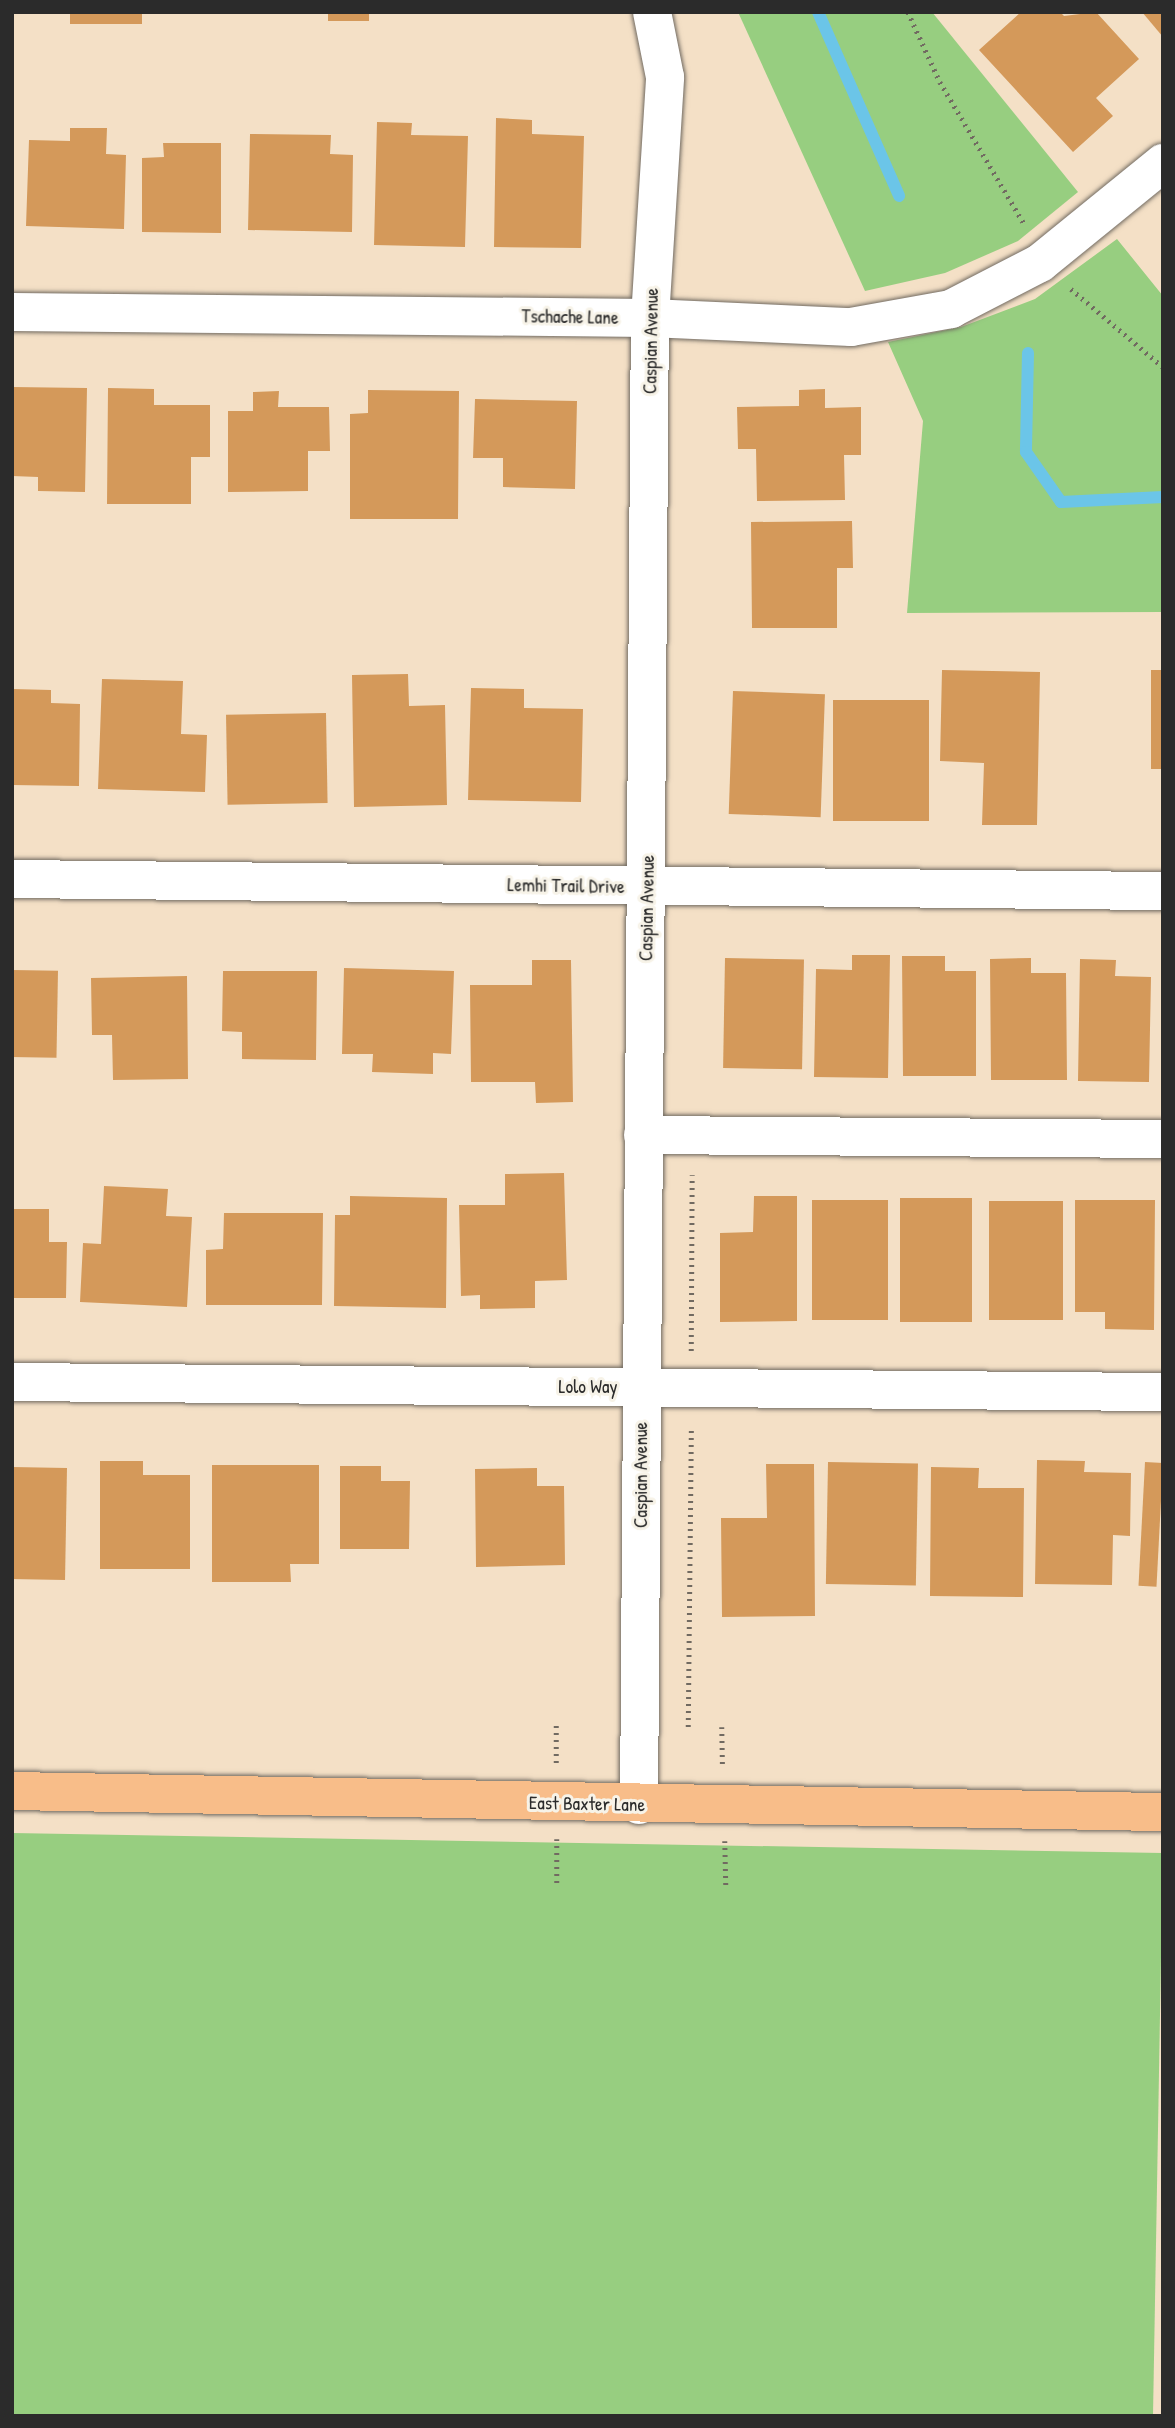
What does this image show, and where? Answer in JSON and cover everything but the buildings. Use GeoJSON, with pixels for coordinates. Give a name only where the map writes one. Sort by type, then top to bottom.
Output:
{"type":"FeatureCollection","features":[{"type":"Feature","properties":{"kind":"main road","name":"East Baxter Lane"},"geometry":{"type":"LineString","coordinates":[[12,1791],[639,1805],[1163,1812]]}},
{"type":"Feature","properties":{"kind":"street","name":"Caspian Avenue"},"geometry":{"type":"LineString","coordinates":[[639,1805],[643,1135],[648,887],[650,318],[665,77],[652,12]]}},
{"type":"Feature","properties":{"kind":"street","name":"Tschache Lane"},"geometry":{"type":"LineString","coordinates":[[12,312],[650,318],[851,327],[950,309],[1048,257],[1163,163]]}},
{"type":"Feature","properties":{"kind":"street","name":"Lemhi Trail Drive"},"geometry":{"type":"LineString","coordinates":[[12,879],[1163,891]]}},
{"type":"Feature","properties":{"kind":"street"},"geometry":{"type":"LineString","coordinates":[[643,1135],[1163,1139]]}},
{"type":"Feature","properties":{"kind":"street","name":"Lolo Way"},"geometry":{"type":"LineString","coordinates":[[12,1382],[1163,1392]]}},
{"type":"Feature","properties":{"kind":"path"},"geometry":{"type":"LineString","coordinates":[[908,12],[940,82],[1004,196],[1079,299],[1102,313],[1163,366]]}},
{"type":"Feature","properties":{"kind":"path"},"geometry":{"type":"LineString","coordinates":[[688,1727],[693,1135]]}},
{"type":"Feature","properties":{"kind":"green space"},"geometry":{"type":"Polygon","coordinates":[[[738,12],[932,12],[1078,192],[1018,241],[945,273],[865,291],[738,12]]]}},
{"type":"Feature","properties":{"kind":"green space"},"geometry":{"type":"Polygon","coordinates":[[[1117,239],[1163,296],[1163,612],[907,613],[923,421],[888,342],[961,327],[1035,299],[1117,239]]]}},
{"type":"Feature","properties":{"kind":"green space"},"geometry":{"type":"Polygon","coordinates":[[[12,1833],[1163,1853],[1153,2416],[12,2416],[12,1833]]]}},
{"type":"Feature","properties":{"kind":"waterway"},"geometry":{"type":"LineString","coordinates":[[818,12],[899,196]]}},
{"type":"Feature","properties":{"kind":"waterway"},"geometry":{"type":"LineString","coordinates":[[1028,353],[1026,452],[1061,502],[1163,497]]}}]}
